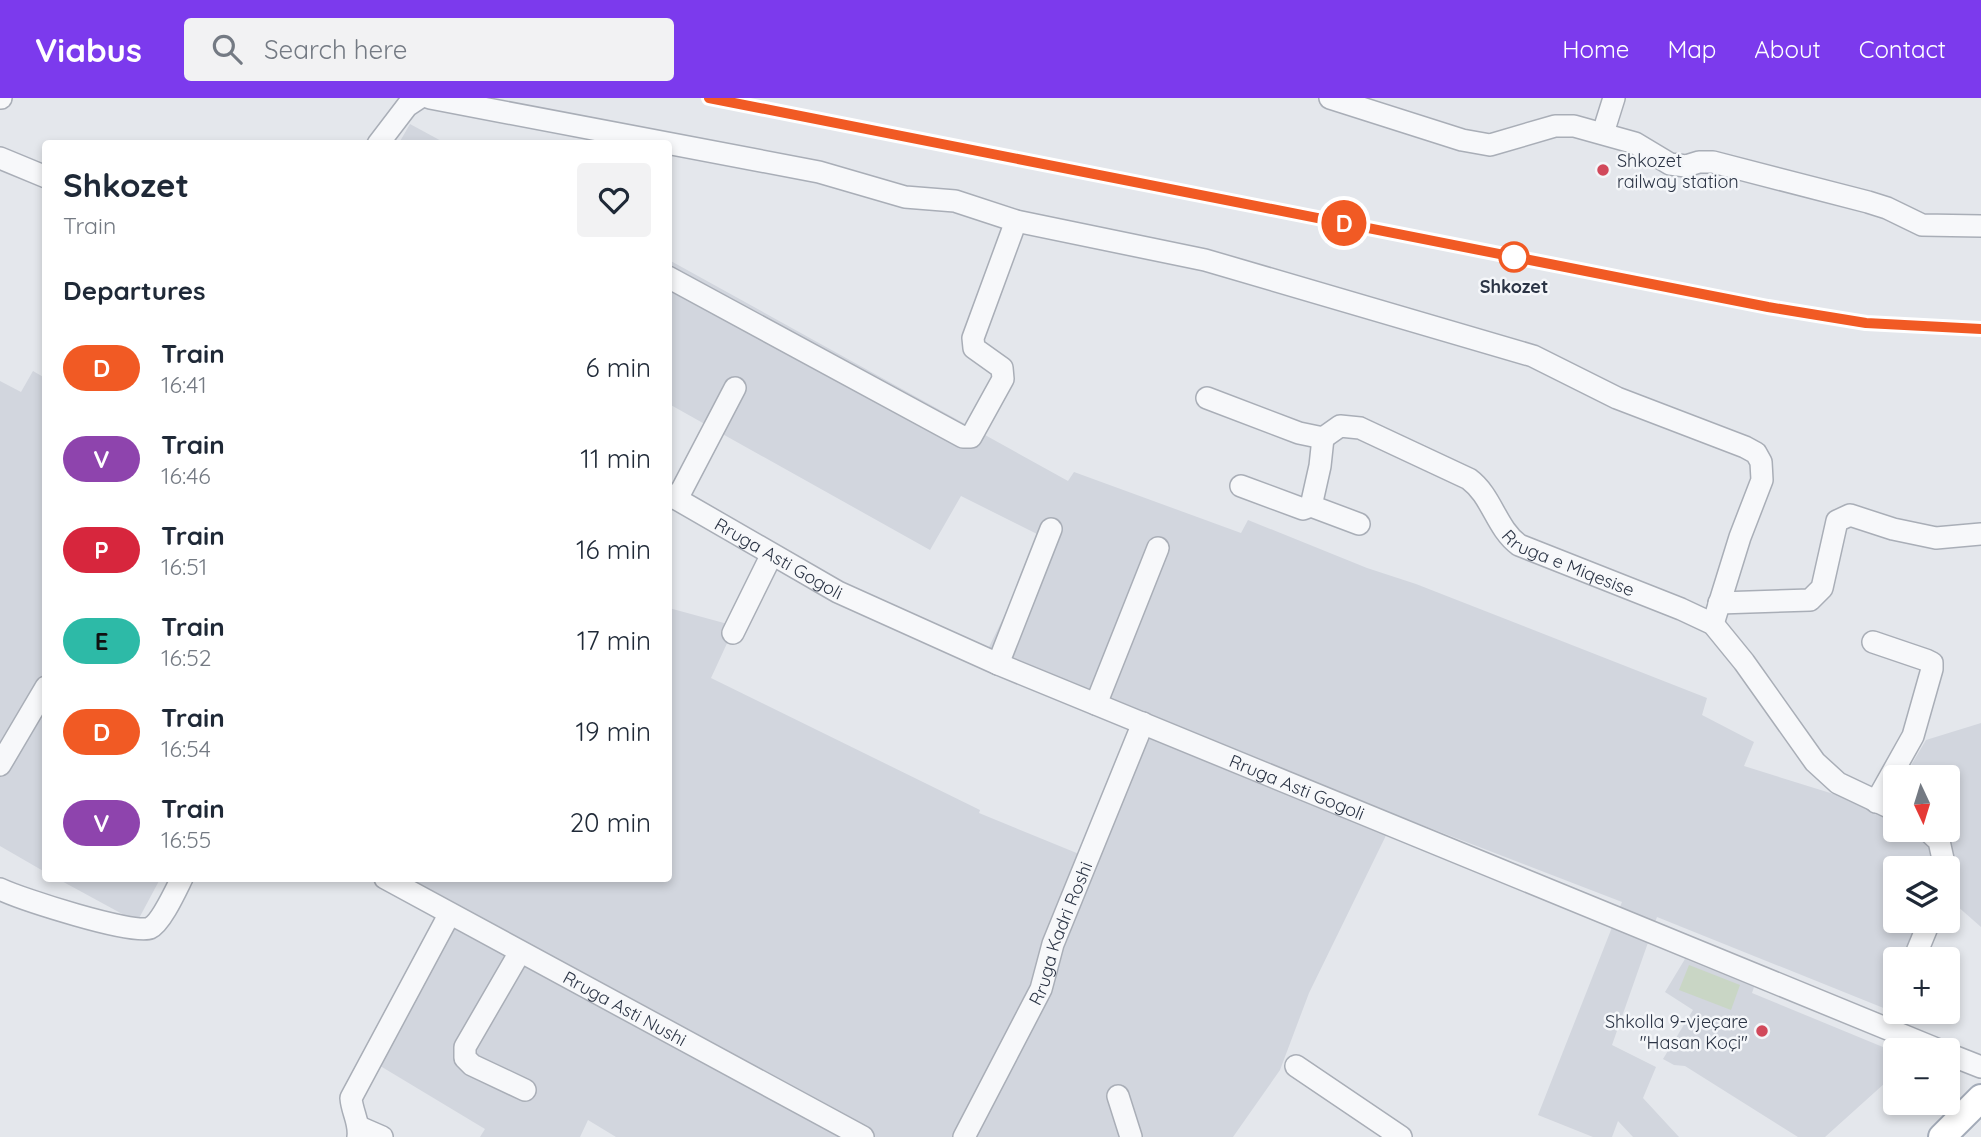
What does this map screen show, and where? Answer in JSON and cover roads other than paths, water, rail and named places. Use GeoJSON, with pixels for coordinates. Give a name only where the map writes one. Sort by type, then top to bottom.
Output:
{"type":"FeatureCollection","features":[{"type":"Feature","properties":{"kind":"main road"},"geometry":{"type":"LineString","coordinates":[[1942,1137],[1981,1098]]}},
{"type":"Feature","properties":{"kind":"street"},"geometry":{"type":"LineString","coordinates":[[381,140],[407,106],[419,98]]}},
{"type":"Feature","properties":{"kind":"street"},"geometry":{"type":"LineString","coordinates":[[430,98],[651,140]]}},
{"type":"Feature","properties":{"kind":"street"},"geometry":{"type":"LineString","coordinates":[[1330,98],[1462,140],[1490,145],[1555,126],[1574,126],[1635,142],[1670,164],[1686,166],[1713,162],[1868,202],[1922,225],[1981,226]]}},
{"type":"Feature","properties":{"kind":"street"},"geometry":{"type":"LineString","coordinates":[[1603,133],[1614,98]]}},
{"type":"Feature","properties":{"kind":"street"},"geometry":{"type":"LineString","coordinates":[[672,144],[820,172],[905,197],[956,201],[1016,221],[1205,260],[1534,356],[1617,398],[1745,447],[1756,453],[1761,462],[1762,480],[1740,537],[1713,624]]}},
{"type":"Feature","properties":{"kind":"street"},"geometry":{"type":"LineString","coordinates":[[0,158],[42,175]]}},
{"type":"Feature","properties":{"kind":"street"},"geometry":{"type":"LineString","coordinates":[[672,279],[963,437],[971,437],[1003,379],[1002,368],[974,348],[973,338],[1016,221]]}},
{"type":"Feature","properties":{"kind":"street"},"geometry":{"type":"LineString","coordinates":[[673,497],[735,388]]}},
{"type":"Feature","properties":{"kind":"street"},"geometry":{"type":"LineString","coordinates":[[1207,398],[1299,433],[1323,438],[1311,506]]}},
{"type":"Feature","properties":{"kind":"street","name":"Rruga e Miqesise"},"geometry":{"type":"LineString","coordinates":[[1323,438],[1340,426],[1351,425],[1454,471],[1476,484],[1508,534],[1519,545],[1713,624],[1744,662],[1815,762],[1838,783],[1883,805]]}},
{"type":"Feature","properties":{"kind":"street"},"geometry":{"type":"LineString","coordinates":[[1241,486],[1303,509],[1311,506],[1359,524]]}},
{"type":"Feature","properties":{"kind":"street","name":"Rruga Asti Gogoli"},"geometry":{"type":"LineString","coordinates":[[673,497],[771,556],[838,592],[998,664],[1628,924],[1883,1017]]}},
{"type":"Feature","properties":{"kind":"street"},"geometry":{"type":"LineString","coordinates":[[1719,603],[1810,600],[1822,588],[1837,521],[1850,515],[1893,529],[1936,538],[1981,534]]}},
{"type":"Feature","properties":{"kind":"street"},"geometry":{"type":"LineString","coordinates":[[998,664],[1051,529]]}},
{"type":"Feature","properties":{"kind":"street"},"geometry":{"type":"LineString","coordinates":[[1096,705],[1158,548]]}},
{"type":"Feature","properties":{"kind":"street"},"geometry":{"type":"LineString","coordinates":[[733,633],[771,556]]}},
{"type":"Feature","properties":{"kind":"street"},"geometry":{"type":"LineString","coordinates":[[1872,642],[1932,663],[1913,736],[1902,765]]}},
{"type":"Feature","properties":{"kind":"street"},"geometry":{"type":"LineString","coordinates":[[0,765],[39,711]]}},
{"type":"Feature","properties":{"kind":"street","name":"Rruga Kadri Roshi"},"geometry":{"type":"LineString","coordinates":[[964,1137],[1041,989],[1053,944],[1143,723]]}},
{"type":"Feature","properties":{"kind":"street"},"geometry":{"type":"LineString","coordinates":[[0,889],[100,921],[135,929],[149,928],[157,923],[180,882]]}},
{"type":"Feature","properties":{"kind":"street","name":"Rruga Asti Nushi"},"geometry":{"type":"LineString","coordinates":[[393,882],[449,915],[863,1137]]}},
{"type":"Feature","properties":{"kind":"street"},"geometry":{"type":"LineString","coordinates":[[382,1137],[359,1132],[352,1112],[351,1098],[449,915]]}},
{"type":"Feature","properties":{"kind":"street"},"geometry":{"type":"LineString","coordinates":[[520,952],[464,1047],[466,1058],[472,1065],[525,1090]]}},
{"type":"Feature","properties":{"kind":"street","name":"Rruga Asti Gogoli"},"geometry":{"type":"LineString","coordinates":[[1899,1024],[1920,1038]]}},
{"type":"Feature","properties":{"kind":"street"},"geometry":{"type":"LineString","coordinates":[[1960,1059],[1981,1068]]}},
{"type":"Feature","properties":{"kind":"street"},"geometry":{"type":"LineString","coordinates":[[1296,1066],[1401,1137]]}},
{"type":"Feature","properties":{"kind":"street"},"geometry":{"type":"LineString","coordinates":[[1118,1096],[1131,1137]]}},
{"type":"Feature","properties":{"kind":"train","name":"D"},"geometry":{"type":"LineString","coordinates":[[709,98],[1768,307],[1866,323],[1981,329]]}},
{"type":"Feature","properties":{"kind":"place","name":"Shkozet railway station"},"geometry":{"type":"Point","coordinates":[1603,170]}},
{"type":"Feature","properties":{"kind":"place","name":"Shkozet"},"geometry":{"type":"Point","coordinates":[1514,257]}},
{"type":"Feature","properties":{"kind":"place","name":"Shkolla 9-vjeçare \"Hasan Koçi\""},"geometry":{"type":"Point","coordinates":[1762,1031]}}]}
